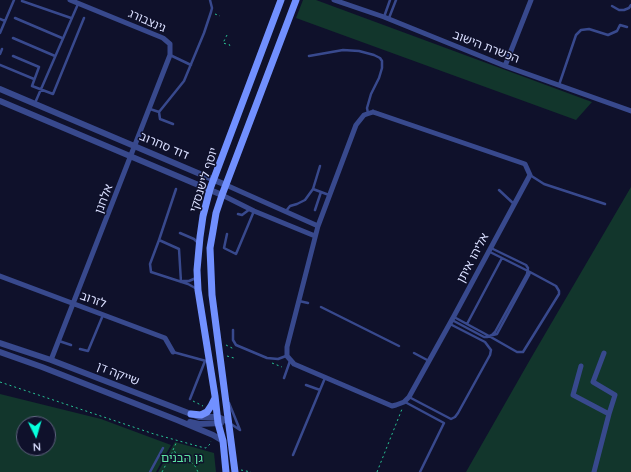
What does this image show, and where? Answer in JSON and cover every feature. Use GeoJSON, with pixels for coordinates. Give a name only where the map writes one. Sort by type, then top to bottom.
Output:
{"type":"FeatureCollection","features":[{"type":"Feature","properties":{"kind":"main road"},"geometry":{"type":"LineString","coordinates":[[277,0],[278,8]]}},
{"type":"Feature","properties":{"kind":"main road","name":"יוסף לישנסקי"},"geometry":{"type":"LineString","coordinates":[[226,472],[223,442],[208,362],[198,290],[200,234],[210,189],[281,0]]}},
{"type":"Feature","properties":{"kind":"main road","name":"יוסף לישנסקי"},"geometry":{"type":"LineString","coordinates":[[236,471],[212,296],[210,255],[214,225],[222,195],[296,0]]}},
{"type":"Feature","properties":{"kind":"main road"},"geometry":{"type":"LineString","coordinates":[[191,414],[201,414],[207,412],[212,406],[215,396]]}},
{"type":"Feature","properties":{"kind":"street","name":"גינצבורג"},"geometry":{"type":"LineString","coordinates":[[70,0],[163,38],[170,44]]}},
{"type":"Feature","properties":{"kind":"street","name":"הכשרת הישוב"},"geometry":{"type":"LineString","coordinates":[[334,0],[386,18],[558,86],[631,111]]}},
{"type":"Feature","properties":{"kind":"street"},"geometry":{"type":"LineString","coordinates":[[505,66],[531,0]]}},
{"type":"Feature","properties":{"kind":"street","name":"אלחנן"},"geometry":{"type":"LineString","coordinates":[[52,360],[170,55],[170,44]]}},
{"type":"Feature","properties":{"kind":"street","name":"דוד סחרוב"},"geometry":{"type":"LineString","coordinates":[[0,89],[214,179],[318,226]]}},
{"type":"Feature","properties":{"kind":"street","name":"דוד סחרוב"},"geometry":{"type":"LineString","coordinates":[[0,101],[210,189],[252,210],[315,236]]}},
{"type":"Feature","properties":{"kind":"street"},"geometry":{"type":"LineString","coordinates":[[404,402],[392,406],[294,364],[287,356],[287,347],[318,226],[359,119],[368,113],[373,112],[525,164],[530,175]]}},
{"type":"Feature","properties":{"kind":"street","name":"אליהו איתן"},"geometry":{"type":"LineString","coordinates":[[404,402],[409,397],[452,320],[530,175]]}},
{"type":"Feature","properties":{"kind":"street","name":"לזרוב"},"geometry":{"type":"LineString","coordinates":[[0,276],[165,338],[173,352]]}},
{"type":"Feature","properties":{"kind":"street","name":"שייקה דן"},"geometry":{"type":"LineString","coordinates":[[0,343],[52,360],[199,417],[218,420]]}},
{"type":"Feature","properties":{"kind":"street","name":"שייקה דן"},"geometry":{"type":"LineString","coordinates":[[0,352],[177,420],[213,435],[223,442]]}},
{"type":"Feature","properties":{"kind":"street"},"geometry":{"type":"LineString","coordinates":[[594,472],[615,395],[594,382],[604,353]]}},
{"type":"Feature","properties":{"kind":"street"},"geometry":{"type":"LineString","coordinates":[[581,366],[572,395],[609,414]]}},
{"type":"Feature","properties":{"kind":"street"},"geometry":{"type":"LineString","coordinates":[[177,420],[199,424],[218,420],[229,422]]}},
{"type":"Feature","properties":{"kind":"lane"},"geometry":{"type":"LineString","coordinates":[[0,33],[14,0]]}},
{"type":"Feature","properties":{"kind":"lane"},"geometry":{"type":"LineString","coordinates":[[159,112],[174,91],[184,81],[211,12],[212,8],[210,0]]}},
{"type":"Feature","properties":{"kind":"lane"},"geometry":{"type":"LineString","coordinates":[[386,18],[390,0]]}},
{"type":"Feature","properties":{"kind":"lane"},"geometry":{"type":"LineString","coordinates":[[386,18],[396,0]]}},
{"type":"Feature","properties":{"kind":"lane"},"geometry":{"type":"LineString","coordinates":[[22,1],[71,18]]}},
{"type":"Feature","properties":{"kind":"lane"},"geometry":{"type":"LineString","coordinates":[[35,103],[78,3]]}},
{"type":"Feature","properties":{"kind":"lane"},"geometry":{"type":"LineString","coordinates":[[612,6],[619,10],[624,10],[629,8],[631,5]]}},
{"type":"Feature","properties":{"kind":"lane"},"geometry":{"type":"LineString","coordinates":[[15,18],[62,38]]}},
{"type":"Feature","properties":{"kind":"lane"},"geometry":{"type":"LineString","coordinates":[[13,56],[39,67],[32,86],[53,94],[84,18]]}},
{"type":"Feature","properties":{"kind":"lane"},"geometry":{"type":"LineString","coordinates":[[0,19],[5,21]]}},
{"type":"Feature","properties":{"kind":"lane"},"geometry":{"type":"LineString","coordinates":[[558,86],[576,35],[581,30],[589,28],[608,35],[617,31],[620,25],[627,27]]}},
{"type":"Feature","properties":{"kind":"lane"},"geometry":{"type":"LineString","coordinates":[[13,38],[55,56]]}},
{"type":"Feature","properties":{"kind":"lane"},"geometry":{"type":"LineString","coordinates":[[0,54],[2,49]]}},
{"type":"Feature","properties":{"kind":"lane"},"geometry":{"type":"LineString","coordinates":[[309,56],[343,50],[359,51],[380,58],[382,61],[382,68],[370,98],[367,108],[368,113]]}},
{"type":"Feature","properties":{"kind":"lane"},"geometry":{"type":"LineString","coordinates":[[170,55],[190,65]]}},
{"type":"Feature","properties":{"kind":"lane"},"geometry":{"type":"LineString","coordinates":[[0,65],[34,79]]}},
{"type":"Feature","properties":{"kind":"lane"},"geometry":{"type":"LineString","coordinates":[[149,109],[159,112]]}},
{"type":"Feature","properties":{"kind":"lane"},"geometry":{"type":"LineString","coordinates":[[159,112],[160,119],[173,124]]}},
{"type":"Feature","properties":{"kind":"lane"},"geometry":{"type":"LineString","coordinates":[[286,211],[290,206],[305,200],[312,189],[320,166]]}},
{"type":"Feature","properties":{"kind":"lane"},"geometry":{"type":"LineString","coordinates":[[530,175],[544,184],[605,204]]}},
{"type":"Feature","properties":{"kind":"lane"},"geometry":{"type":"LineString","coordinates":[[176,189],[150,264],[151,272],[181,282],[198,290]]}},
{"type":"Feature","properties":{"kind":"lane"},"geometry":{"type":"LineString","coordinates":[[312,189],[330,196]]}},
{"type":"Feature","properties":{"kind":"lane"},"geometry":{"type":"LineString","coordinates":[[499,190],[514,204]]}},
{"type":"Feature","properties":{"kind":"lane"},"geometry":{"type":"LineString","coordinates":[[315,210],[321,192]]}},
{"type":"Feature","properties":{"kind":"lane"},"geometry":{"type":"LineString","coordinates":[[238,214],[242,215],[252,210]]}},
{"type":"Feature","properties":{"kind":"lane"},"geometry":{"type":"LineString","coordinates":[[227,234],[224,248],[236,254],[252,210]]}},
{"type":"Feature","properties":{"kind":"lane"},"geometry":{"type":"LineString","coordinates":[[180,233],[194,239],[199,244]]}},
{"type":"Feature","properties":{"kind":"lane"},"geometry":{"type":"LineString","coordinates":[[188,236],[200,234]]}},
{"type":"Feature","properties":{"kind":"lane"},"geometry":{"type":"LineString","coordinates":[[159,240],[179,249],[181,282]]}},
{"type":"Feature","properties":{"kind":"lane"},"geometry":{"type":"LineString","coordinates":[[452,320],[467,324],[520,353],[523,352],[559,294],[556,286],[502,258],[489,249]]}},
{"type":"Feature","properties":{"kind":"lane"},"geometry":{"type":"LineString","coordinates":[[452,320],[484,337],[492,335],[527,274],[528,268],[526,265],[489,249]]}},
{"type":"Feature","properties":{"kind":"lane"},"geometry":{"type":"LineString","coordinates":[[467,324],[502,258]]}},
{"type":"Feature","properties":{"kind":"lane"},"geometry":{"type":"LineString","coordinates":[[488,336],[497,334],[530,272]]}},
{"type":"Feature","properties":{"kind":"lane"},"geometry":{"type":"LineString","coordinates":[[181,282],[195,279],[198,275]]}},
{"type":"Feature","properties":{"kind":"lane"},"geometry":{"type":"LineString","coordinates":[[299,300],[308,303]]}},
{"type":"Feature","properties":{"kind":"lane"},"geometry":{"type":"LineString","coordinates":[[321,307],[400,346]]}},
{"type":"Feature","properties":{"kind":"lane"},"geometry":{"type":"LineString","coordinates":[[80,349],[88,351],[103,315]]}},
{"type":"Feature","properties":{"kind":"lane"},"geometry":{"type":"LineString","coordinates":[[409,397],[451,419],[455,417],[461,407],[490,355],[491,350],[485,342],[452,320]]}},
{"type":"Feature","properties":{"kind":"lane"},"geometry":{"type":"LineString","coordinates":[[233,330],[233,340],[236,345],[267,358],[278,359],[287,356]]}},
{"type":"Feature","properties":{"kind":"lane"},"geometry":{"type":"LineString","coordinates":[[59,341],[71,344]]}},
{"type":"Feature","properties":{"kind":"lane"},"geometry":{"type":"LineString","coordinates":[[173,352],[208,362],[190,399]]}},
{"type":"Feature","properties":{"kind":"lane"},"geometry":{"type":"LineString","coordinates":[[414,353],[429,360]]}},
{"type":"Feature","properties":{"kind":"lane"},"geometry":{"type":"LineString","coordinates":[[284,378],[290,361]]}},
{"type":"Feature","properties":{"kind":"lane"},"geometry":{"type":"LineString","coordinates":[[293,455],[325,378]]}},
{"type":"Feature","properties":{"kind":"lane"},"geometry":{"type":"LineString","coordinates":[[223,385],[240,430],[229,422]]}},
{"type":"Feature","properties":{"kind":"lane"},"geometry":{"type":"LineString","coordinates":[[306,385],[320,390]]}},
{"type":"Feature","properties":{"kind":"lane"},"geometry":{"type":"LineString","coordinates":[[404,402],[444,422],[420,472]]}},
{"type":"Feature","properties":{"kind":"lane"},"geometry":{"type":"LineString","coordinates":[[150,472],[163,448]]}},
{"type":"Feature","properties":{"kind":"path"},"geometry":{"type":"LineString","coordinates":[[211,12],[220,16]]}},
{"type":"Feature","properties":{"kind":"path"},"geometry":{"type":"LineString","coordinates":[[227,35],[223,43],[230,45],[229,47]]}},
{"type":"Feature","properties":{"kind":"path"},"geometry":{"type":"LineString","coordinates":[[0,382],[177,441],[206,448],[210,444],[213,435]]}},
{"type":"Feature","properties":{"kind":"path"},"geometry":{"type":"LineString","coordinates":[[190,399],[202,405]]}},
{"type":"Feature","properties":{"kind":"path"},"geometry":{"type":"LineString","coordinates":[[377,472],[404,402]]}},
{"type":"Feature","properties":{"kind":"path"},"geometry":{"type":"LineString","coordinates":[[162,472],[177,441]]}},
{"type":"Feature","properties":{"kind":"path"},"geometry":{"type":"LineString","coordinates":[[173,451],[187,458],[195,466],[198,472]]}},
{"type":"Feature","properties":{"kind":"path"},"geometry":{"type":"LineString","coordinates":[[236,471],[251,472]]}},
{"type":"Feature","properties":{"kind":"green space"},"geometry":{"type":"Polygon","coordinates":[[[303,0],[316,0],[592,102],[576,120],[296,18],[303,0]]]}},
{"type":"Feature","properties":{"kind":"green space"},"geometry":{"type":"Polygon","coordinates":[[[631,187],[631,472],[466,472],[531,358],[631,187]]]}},
{"type":"Feature","properties":{"kind":"green space"},"geometry":{"type":"Polygon","coordinates":[[[0,394],[101,419],[171,445],[156,472],[0,472],[0,394]]]}},
{"type":"Feature","properties":{"kind":"green space","name":"גן הבנים"},"geometry":{"type":"Polygon","coordinates":[[[175,442],[214,453],[216,472],[158,472],[175,442]]]}}]}
